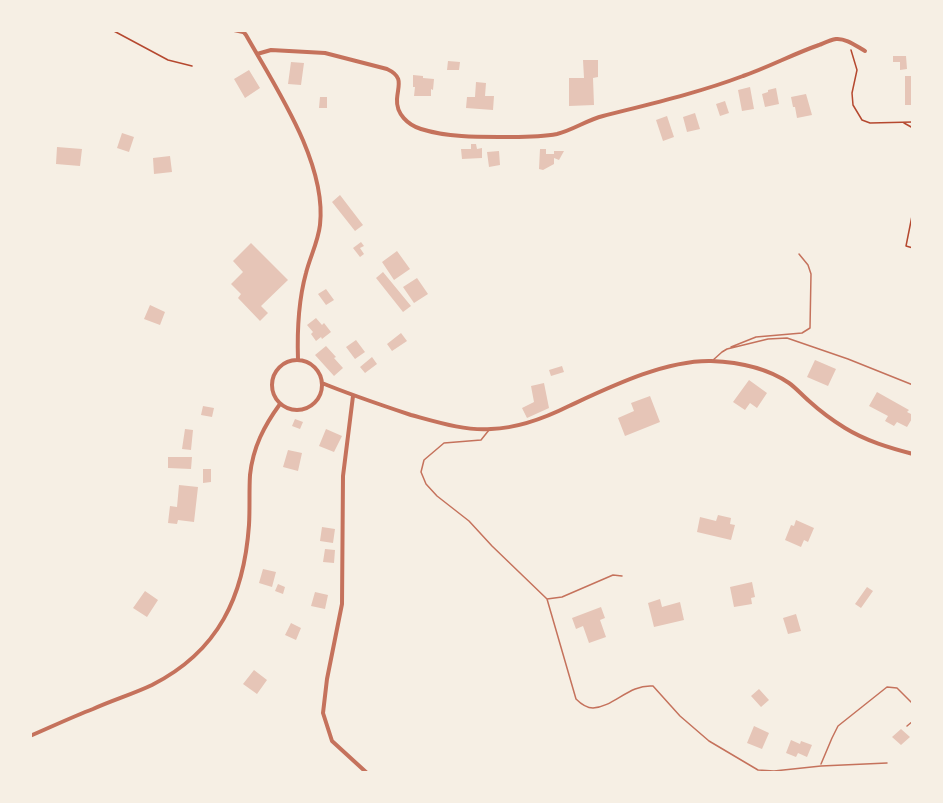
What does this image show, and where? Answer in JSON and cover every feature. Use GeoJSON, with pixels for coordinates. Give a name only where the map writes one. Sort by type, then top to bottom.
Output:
{"type":"FeatureCollection","features":[{"type":"Feature","properties":{"kind":"street"},"geometry":{"type":"LineString","coordinates":[[202,30],[218,30]]}},
{"type":"Feature","properties":{"kind":"street"},"geometry":{"type":"LineString","coordinates":[[234,30],[243,31],[287,108],[306,148],[320,197],[320,226],[298,310],[298,360]]}},
{"type":"Feature","properties":{"kind":"street"},"geometry":{"type":"LineString","coordinates":[[257,54],[271,50],[325,53],[387,69],[395,73],[399,79],[398,105],[405,119],[412,125],[421,129],[459,136],[521,137],[567,131],[600,116],[686,95],[761,69],[836,39],[847,41],[865,51]]}},
{"type":"Feature","properties":{"kind":"street"},"geometry":{"type":"LineString","coordinates":[[298,360],[311,364],[322,383],[318,399],[304,409],[296,410],[280,404],[272,391],[271,383],[277,369],[290,361],[298,360]]}},
{"type":"Feature","properties":{"kind":"street"},"geometry":{"type":"LineString","coordinates":[[322,383],[353,396],[438,422],[490,429],[538,420],[645,374],[687,363],[711,361],[739,364],[769,373],[794,386],[819,409],[847,429],[882,445],[913,454]]}},
{"type":"Feature","properties":{"kind":"street"},"geometry":{"type":"LineString","coordinates":[[353,396],[343,476],[342,604],[327,679],[323,713],[332,741],[367,773]]}},
{"type":"Feature","properties":{"kind":"street"},"geometry":{"type":"LineString","coordinates":[[30,736],[154,684],[180,668],[206,645],[229,611],[239,586],[248,535],[250,475],[253,459],[262,430],[280,404]]}},
{"type":"Feature","properties":{"kind":"lane"},"geometry":{"type":"LineString","coordinates":[[711,361],[727,349],[756,337],[802,333],[810,328],[811,274],[808,265],[799,254]]}},
{"type":"Feature","properties":{"kind":"lane"},"geometry":{"type":"LineString","coordinates":[[727,349],[768,339],[787,338],[913,385]]}},
{"type":"Feature","properties":{"kind":"lane"},"geometry":{"type":"LineString","coordinates":[[490,429],[481,440],[444,443],[424,460],[421,472],[426,484],[437,496],[469,521],[547,599],[576,699],[582,705],[592,708],[608,703],[627,692],[652,686],[680,716],[709,741],[759,770],[774,771],[887,763]]}},
{"type":"Feature","properties":{"kind":"lane"},"geometry":{"type":"LineString","coordinates":[[547,599],[562,597],[613,575],[622,576]]}},
{"type":"Feature","properties":{"kind":"lane"},"geometry":{"type":"LineString","coordinates":[[821,766],[838,726],[887,687],[897,688],[913,704]]}},
{"type":"Feature","properties":{"kind":"lane"},"geometry":{"type":"LineString","coordinates":[[907,726],[913,722]]}},
{"type":"Feature","properties":{"kind":"path"},"geometry":{"type":"LineString","coordinates":[[112,30],[168,60],[192,66]]}},
{"type":"Feature","properties":{"kind":"path"},"geometry":{"type":"LineString","coordinates":[[847,41],[855,60],[856,70],[853,105],[862,120],[870,123],[913,122]]}},
{"type":"Feature","properties":{"kind":"path"},"geometry":{"type":"LineString","coordinates":[[903,122],[913,128]]}},
{"type":"Feature","properties":{"kind":"path"},"geometry":{"type":"LineString","coordinates":[[913,212],[906,246],[913,248]]}},
{"type":"Feature","properties":{"kind":"building"},"geometry":{"type":"Polygon","coordinates":[[[893,56],[906,56],[907,69],[900,70],[900,62],[893,62],[893,56]]]}},
{"type":"Feature","properties":{"kind":"building"},"geometry":{"type":"Polygon","coordinates":[[[583,60],[598,60],[598,77],[593,78],[594,105],[569,106],[569,78],[584,78],[583,60]]]}},
{"type":"Feature","properties":{"kind":"building"},"geometry":{"type":"Polygon","coordinates":[[[448,61],[460,62],[459,70],[447,70],[448,61]]]}},
{"type":"Feature","properties":{"kind":"building"},"geometry":{"type":"Polygon","coordinates":[[[291,62],[304,63],[301,85],[288,84],[291,62]]]}},
{"type":"Feature","properties":{"kind":"building"},"geometry":{"type":"Polygon","coordinates":[[[249,70],[260,88],[245,98],[234,79],[249,70]]]}},
{"type":"Feature","properties":{"kind":"building"},"geometry":{"type":"Polygon","coordinates":[[[413,75],[434,79],[431,96],[414,96],[413,75]]]}},
{"type":"Feature","properties":{"kind":"building"},"geometry":{"type":"Polygon","coordinates":[[[905,76],[911,76],[911,105],[905,105],[905,76]]]}},
{"type":"Feature","properties":{"kind":"building"},"geometry":{"type":"Polygon","coordinates":[[[476,82],[486,83],[485,96],[494,96],[493,110],[466,108],[467,97],[475,97],[476,82]]]}},
{"type":"Feature","properties":{"kind":"building"},"geometry":{"type":"Polygon","coordinates":[[[750,87],[754,109],[742,111],[738,90],[750,87]]]}},
{"type":"Feature","properties":{"kind":"building"},"geometry":{"type":"Polygon","coordinates":[[[776,88],[779,104],[765,107],[762,94],[776,88]]]}},
{"type":"Feature","properties":{"kind":"building"},"geometry":{"type":"Polygon","coordinates":[[[806,94],[812,115],[797,118],[791,97],[806,94]]]}},
{"type":"Feature","properties":{"kind":"building"},"geometry":{"type":"Polygon","coordinates":[[[320,97],[327,97],[327,108],[319,108],[320,97]]]}},
{"type":"Feature","properties":{"kind":"building"},"geometry":{"type":"Polygon","coordinates":[[[725,101],[729,113],[720,116],[716,104],[725,101]]]}},
{"type":"Feature","properties":{"kind":"building"},"geometry":{"type":"Polygon","coordinates":[[[695,113],[700,129],[687,132],[683,117],[695,113]]]}},
{"type":"Feature","properties":{"kind":"building"},"geometry":{"type":"Polygon","coordinates":[[[667,116],[674,137],[663,141],[656,120],[667,116]]]}},
{"type":"Feature","properties":{"kind":"building"},"geometry":{"type":"Polygon","coordinates":[[[122,133],[134,137],[129,152],[117,148],[122,133]]]}},
{"type":"Feature","properties":{"kind":"building"},"geometry":{"type":"Polygon","coordinates":[[[471,144],[476,144],[477,149],[482,148],[482,158],[462,159],[461,149],[471,149],[471,144]]]}},
{"type":"Feature","properties":{"kind":"building"},"geometry":{"type":"Polygon","coordinates":[[[57,147],[82,149],[80,166],[56,164],[57,147]]]}},
{"type":"Feature","properties":{"kind":"building"},"geometry":{"type":"Polygon","coordinates":[[[540,149],[546,149],[546,154],[564,151],[559,160],[554,158],[554,164],[543,170],[539,169],[540,149]]]}},
{"type":"Feature","properties":{"kind":"building"},"geometry":{"type":"Polygon","coordinates":[[[499,151],[500,165],[489,167],[487,152],[499,151]]]}},
{"type":"Feature","properties":{"kind":"building"},"geometry":{"type":"Polygon","coordinates":[[[170,156],[172,172],[154,174],[153,158],[170,156]]]}},
{"type":"Feature","properties":{"kind":"building"},"geometry":{"type":"Polygon","coordinates":[[[340,195],[363,225],[355,231],[332,202],[340,195]]]}},
{"type":"Feature","properties":{"kind":"building"},"geometry":{"type":"Polygon","coordinates":[[[361,242],[364,246],[360,248],[364,254],[360,257],[353,248],[361,242]]]}},
{"type":"Feature","properties":{"kind":"building"},"geometry":{"type":"Polygon","coordinates":[[[251,243],[288,280],[261,306],[268,313],[260,321],[238,298],[241,294],[231,284],[243,272],[233,261],[251,243]]]}},
{"type":"Feature","properties":{"kind":"building"},"geometry":{"type":"Polygon","coordinates":[[[397,251],[410,269],[394,280],[382,262],[397,251]]]}},
{"type":"Feature","properties":{"kind":"building"},"geometry":{"type":"Polygon","coordinates":[[[383,272],[411,306],[403,312],[376,278],[383,272]]]}},
{"type":"Feature","properties":{"kind":"building"},"geometry":{"type":"Polygon","coordinates":[[[417,278],[428,294],[414,303],[403,287],[417,278]]]}},
{"type":"Feature","properties":{"kind":"building"},"geometry":{"type":"Polygon","coordinates":[[[326,289],[334,300],[326,305],[318,294],[326,289]]]}},
{"type":"Feature","properties":{"kind":"building"},"geometry":{"type":"Polygon","coordinates":[[[150,305],[165,312],[160,325],[144,319],[150,305]]]}},
{"type":"Feature","properties":{"kind":"building"},"geometry":{"type":"Polygon","coordinates":[[[316,318],[322,325],[324,323],[331,332],[316,341],[307,325],[316,318]]]}},
{"type":"Feature","properties":{"kind":"building"},"geometry":{"type":"Polygon","coordinates":[[[401,333],[407,341],[392,351],[387,344],[401,333]]]}},
{"type":"Feature","properties":{"kind":"building"},"geometry":{"type":"Polygon","coordinates":[[[356,340],[365,352],[355,359],[346,347],[356,340]]]}},
{"type":"Feature","properties":{"kind":"building"},"geometry":{"type":"Polygon","coordinates":[[[326,346],[343,368],[334,376],[315,355],[326,346]]]}},
{"type":"Feature","properties":{"kind":"building"},"geometry":{"type":"Polygon","coordinates":[[[372,357],[377,364],[365,373],[360,367],[372,357]]]}},
{"type":"Feature","properties":{"kind":"building"},"geometry":{"type":"Polygon","coordinates":[[[815,360],[836,369],[828,386],[807,377],[815,360]]]}},
{"type":"Feature","properties":{"kind":"building"},"geometry":{"type":"Polygon","coordinates":[[[562,366],[564,372],[551,376],[549,370],[562,366]]]}},
{"type":"Feature","properties":{"kind":"building"},"geometry":{"type":"Polygon","coordinates":[[[749,380],[767,393],[757,408],[750,403],[745,410],[733,402],[749,380]]]}},
{"type":"Feature","properties":{"kind":"building"},"geometry":{"type":"Polygon","coordinates":[[[544,383],[549,408],[527,418],[522,408],[534,402],[531,386],[544,383]]]}},
{"type":"Feature","properties":{"kind":"building"},"geometry":{"type":"Polygon","coordinates":[[[877,392],[909,410],[907,412],[913,417],[907,427],[897,422],[894,426],[885,421],[888,416],[869,406],[877,392]]]}},
{"type":"Feature","properties":{"kind":"building"},"geometry":{"type":"Polygon","coordinates":[[[650,396],[660,422],[625,436],[618,418],[634,411],[631,403],[650,396]]]}},
{"type":"Feature","properties":{"kind":"building"},"geometry":{"type":"Polygon","coordinates":[[[203,406],[214,408],[212,417],[201,415],[203,406]]]}},
{"type":"Feature","properties":{"kind":"building"},"geometry":{"type":"Polygon","coordinates":[[[295,419],[303,422],[300,429],[292,426],[295,419]]]}},
{"type":"Feature","properties":{"kind":"building"},"geometry":{"type":"Polygon","coordinates":[[[185,429],[193,430],[191,450],[182,449],[185,429]]]}},
{"type":"Feature","properties":{"kind":"building"},"geometry":{"type":"Polygon","coordinates":[[[326,429],[342,436],[334,452],[319,446],[326,429]]]}},
{"type":"Feature","properties":{"kind":"building"},"geometry":{"type":"Polygon","coordinates":[[[288,450],[302,453],[298,471],[283,467],[288,450]]]}},
{"type":"Feature","properties":{"kind":"building"},"geometry":{"type":"Polygon","coordinates":[[[168,457],[192,457],[191,469],[168,468],[168,457]]]}},
{"type":"Feature","properties":{"kind":"building"},"geometry":{"type":"Polygon","coordinates":[[[203,469],[211,469],[211,482],[203,483],[203,469]]]}},
{"type":"Feature","properties":{"kind":"building"},"geometry":{"type":"Polygon","coordinates":[[[179,485],[198,487],[194,522],[178,520],[177,524],[168,523],[170,506],[177,507],[179,485]]]}},
{"type":"Feature","properties":{"kind":"building"},"geometry":{"type":"Polygon","coordinates":[[[718,515],[731,518],[730,524],[735,525],[731,540],[697,532],[700,517],[716,521],[718,515]]]}},
{"type":"Feature","properties":{"kind":"building"},"geometry":{"type":"Polygon","coordinates":[[[796,520],[814,528],[808,542],[804,540],[801,547],[785,540],[791,525],[794,526],[796,520]]]}},
{"type":"Feature","properties":{"kind":"building"},"geometry":{"type":"Polygon","coordinates":[[[322,527],[335,529],[333,543],[320,541],[322,527]]]}},
{"type":"Feature","properties":{"kind":"building"},"geometry":{"type":"Polygon","coordinates":[[[325,549],[335,550],[334,563],[323,562],[325,549]]]}},
{"type":"Feature","properties":{"kind":"building"},"geometry":{"type":"Polygon","coordinates":[[[263,569],[276,572],[272,587],[259,583],[263,569]]]}},
{"type":"Feature","properties":{"kind":"building"},"geometry":{"type":"Polygon","coordinates":[[[752,582],[755,597],[751,598],[752,604],[734,607],[730,587],[752,582]]]}},
{"type":"Feature","properties":{"kind":"building"},"geometry":{"type":"Polygon","coordinates":[[[278,584],[285,587],[283,594],[275,591],[278,584]]]}},
{"type":"Feature","properties":{"kind":"building"},"geometry":{"type":"Polygon","coordinates":[[[867,587],[873,591],[861,608],[855,604],[867,587]]]}},
{"type":"Feature","properties":{"kind":"building"},"geometry":{"type":"Polygon","coordinates":[[[145,591],[158,600],[147,617],[133,608],[145,591]]]}},
{"type":"Feature","properties":{"kind":"building"},"geometry":{"type":"Polygon","coordinates":[[[315,592],[328,595],[325,609],[311,606],[315,592]]]}},
{"type":"Feature","properties":{"kind":"building"},"geometry":{"type":"Polygon","coordinates":[[[660,599],[662,607],[680,602],[684,620],[654,627],[648,603],[660,599]]]}},
{"type":"Feature","properties":{"kind":"building"},"geometry":{"type":"Polygon","coordinates":[[[601,607],[605,618],[600,620],[606,637],[589,643],[583,626],[576,629],[572,618],[601,607]]]}},
{"type":"Feature","properties":{"kind":"building"},"geometry":{"type":"Polygon","coordinates":[[[796,614],[801,631],[788,634],[783,618],[796,614]]]}},
{"type":"Feature","properties":{"kind":"building"},"geometry":{"type":"Polygon","coordinates":[[[291,623],[301,628],[296,640],[285,635],[291,623]]]}},
{"type":"Feature","properties":{"kind":"building"},"geometry":{"type":"Polygon","coordinates":[[[254,670],[267,680],[257,694],[243,684],[254,670]]]}},
{"type":"Feature","properties":{"kind":"building"},"geometry":{"type":"Polygon","coordinates":[[[759,689],[769,700],[761,707],[751,696],[759,689]]]}},
{"type":"Feature","properties":{"kind":"building"},"geometry":{"type":"Polygon","coordinates":[[[754,726],[769,733],[762,749],[747,743],[754,726]]]}},
{"type":"Feature","properties":{"kind":"building"},"geometry":{"type":"Polygon","coordinates":[[[901,729],[910,737],[901,745],[892,737],[901,729]]]}},
{"type":"Feature","properties":{"kind":"building"},"geometry":{"type":"Polygon","coordinates":[[[791,740],[800,744],[801,741],[812,745],[807,757],[798,753],[796,757],[786,753],[791,740]]]}}]}
